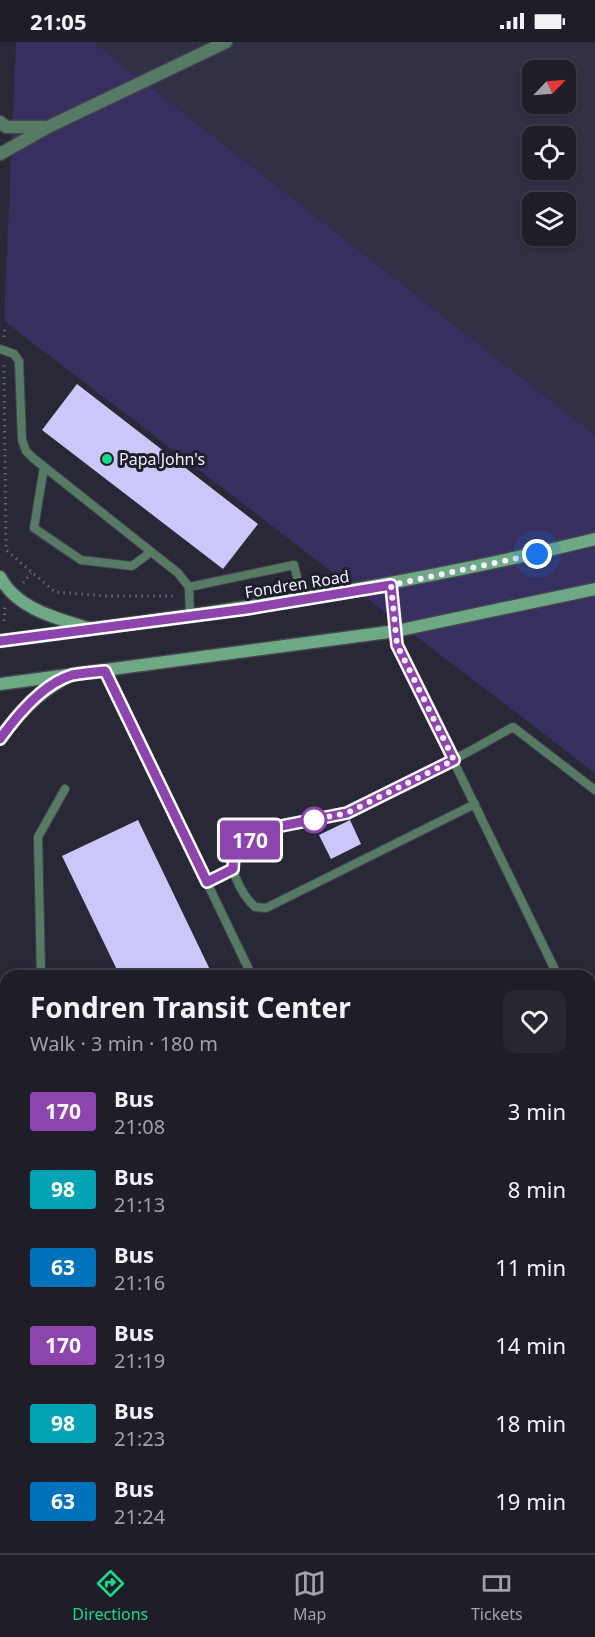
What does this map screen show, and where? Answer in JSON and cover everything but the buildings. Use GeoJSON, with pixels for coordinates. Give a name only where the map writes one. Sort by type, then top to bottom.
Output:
{"type":"FeatureCollection","features":[{"type":"Feature","properties":{"kind":"main road","name":"Fondren Road"},"geometry":{"type":"LineString","coordinates":[[0,641],[303,600],[391,585],[595,540]]}},
{"type":"Feature","properties":{"kind":"main road"},"geometry":{"type":"LineString","coordinates":[[0,577],[13,595],[46,616],[92,629]]}},
{"type":"Feature","properties":{"kind":"main road"},"geometry":{"type":"LineString","coordinates":[[391,585],[396,631]]}},
{"type":"Feature","properties":{"kind":"main road"},"geometry":{"type":"LineString","coordinates":[[0,684],[396,631],[595,589]]}},
{"type":"Feature","properties":{"kind":"main road"},"geometry":{"type":"LineString","coordinates":[[0,739],[15,717],[34,700],[71,676]]}},
{"type":"Feature","properties":{"kind":"street"},"geometry":{"type":"LineString","coordinates":[[0,154],[48,127],[226,42]]}},
{"type":"Feature","properties":{"kind":"street"},"geometry":{"type":"LineString","coordinates":[[0,122],[6,128],[48,127]]}},
{"type":"Feature","properties":{"kind":"lane"},"geometry":{"type":"LineString","coordinates":[[2,350],[14,354],[18,361],[26,451],[178,573],[189,591],[190,616]]}},
{"type":"Feature","properties":{"kind":"lane"},"geometry":{"type":"LineString","coordinates":[[44,467],[34,528],[81,560],[132,566],[151,552]]}},
{"type":"Feature","properties":{"kind":"lane"},"geometry":{"type":"LineString","coordinates":[[189,591],[294,565],[303,600]]}},
{"type":"Feature","properties":{"kind":"lane"},"geometry":{"type":"LineString","coordinates":[[396,631],[397,645],[555,970]]}},
{"type":"Feature","properties":{"kind":"lane"},"geometry":{"type":"LineString","coordinates":[[105,671],[249,970]]}},
{"type":"Feature","properties":{"kind":"lane"},"geometry":{"type":"LineString","coordinates":[[475,804],[266,908],[255,907],[247,899],[233,869],[234,852],[241,844],[276,827],[347,813],[454,760],[513,727],[595,790]]}},
{"type":"Feature","properties":{"kind":"lane"},"geometry":{"type":"LineString","coordinates":[[41,970],[38,837],[65,789]]}},
{"type":"Feature","properties":{"kind":"lane"},"geometry":{"type":"LineString","coordinates":[[207,882],[233,869]]}},
{"type":"Feature","properties":{"kind":"path"},"geometry":{"type":"LineString","coordinates":[[5,327],[2,350],[6,550],[55,592],[106,596],[189,591]]}},
{"type":"Feature","properties":{"kind":"path"},"geometry":{"type":"LineString","coordinates":[[19,588],[32,573]]}},
{"type":"Feature","properties":{"kind":"path"},"geometry":{"type":"LineString","coordinates":[[0,610],[4,609],[4,621]]}},
{"type":"Feature","properties":{"kind":"shaded area"},"geometry":{"type":"Polygon","coordinates":[[[16,42],[93,42],[595,435],[595,773],[4,321],[16,42]]]}},
{"type":"Feature","properties":{"kind":"shaded area"},"geometry":{"type":"Polygon","coordinates":[[[93,42],[595,42],[595,435],[93,42]]]}},
{"type":"Feature","properties":{"kind":"bus line","name":"170"},"geometry":{"type":"LineString","coordinates":[[0,641],[246,609],[391,585],[397,645],[454,760],[347,813],[276,827],[241,844],[234,852],[233,869],[207,882],[105,671],[71,676],[50,687],[15,717],[0,739]]}},
{"type":"Feature","properties":{"kind":"place","name":"Papa John's"},"geometry":{"type":"Point","coordinates":[107,459]}},
{"type":"Feature","properties":{"kind":"route"},"geometry":{"type":"LineString","coordinates":[[314,820],[311,820],[347,813],[454,760],[397,645],[391,585],[537,554]]}}]}
